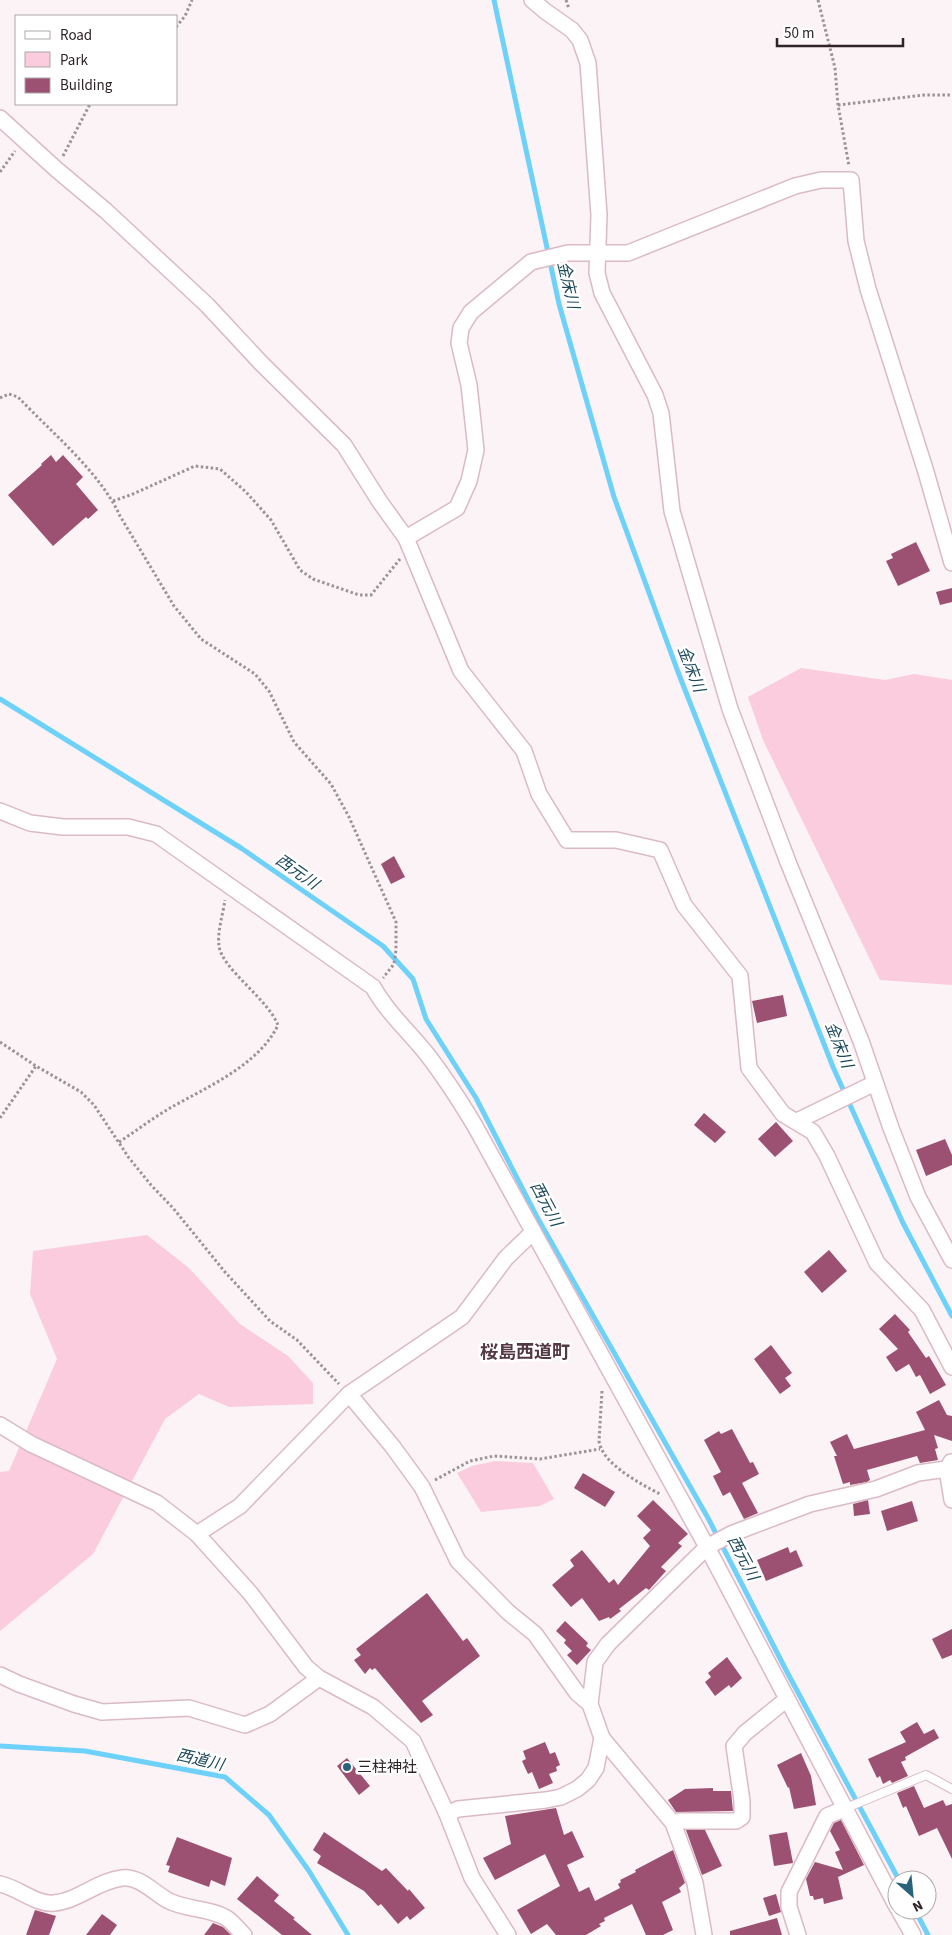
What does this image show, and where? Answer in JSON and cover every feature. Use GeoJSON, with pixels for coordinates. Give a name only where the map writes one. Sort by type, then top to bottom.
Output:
{"type":"FeatureCollection","features":[{"type":"Feature","properties":{"kind":"street"},"geometry":{"type":"LineString","coordinates":[[532,0],[572,30],[582,46],[588,63],[599,215],[597,273],[602,293],[655,395],[661,412],[672,511],[730,709],[788,862],[860,1041],[869,1086],[918,1197],[946,1235],[952,1260]]}},
{"type":"Feature","properties":{"kind":"street"},"geometry":{"type":"LineString","coordinates":[[0,118],[106,211],[207,305],[261,363],[344,445],[408,542],[461,671],[524,751],[540,794],[567,840],[616,840],[660,850],[684,905],[740,976],[749,1068],[783,1114],[813,1132],[877,1263],[922,1310],[952,1366]]}},
{"type":"Feature","properties":{"kind":"street"},"geometry":{"type":"LineString","coordinates":[[408,542],[457,508],[469,481],[476,450],[469,386],[459,342],[460,328],[471,312],[531,262],[568,253],[628,253],[795,186],[821,180],[851,180],[856,241],[868,289],[926,472],[952,563]]}},
{"type":"Feature","properties":{"kind":"street"},"geometry":{"type":"LineString","coordinates":[[0,812],[30,823],[63,827],[128,827],[156,834],[373,987],[382,1004],[426,1053],[456,1095],[707,1547],[887,1888]]}},
{"type":"Feature","properties":{"kind":"street"},"geometry":{"type":"LineString","coordinates":[[797,1121],[869,1086]]}},
{"type":"Feature","properties":{"kind":"street"},"geometry":{"type":"LineString","coordinates":[[197,1534],[240,1506],[349,1394],[462,1317],[506,1258],[533,1232]]}},
{"type":"Feature","properties":{"kind":"street"},"geometry":{"type":"LineString","coordinates":[[349,1394],[393,1447],[422,1487],[458,1561],[508,1612],[535,1634],[577,1693],[590,1704]]}},
{"type":"Feature","properties":{"kind":"street"},"geometry":{"type":"LineString","coordinates":[[0,1425],[31,1444],[157,1503],[197,1534],[251,1594],[306,1666],[319,1678],[372,1707],[413,1741],[447,1814],[472,1878],[508,1935]]}},
{"type":"Feature","properties":{"kind":"street"},"geometry":{"type":"LineString","coordinates":[[704,1935],[694,1883],[673,1823],[602,1738],[590,1704],[596,1662],[608,1644],[707,1547],[732,1534],[810,1504],[876,1489],[918,1473],[949,1465],[952,1500]]}},
{"type":"Feature","properties":{"kind":"street"},"geometry":{"type":"LineString","coordinates":[[0,1674],[19,1684],[102,1712],[189,1708],[245,1725],[270,1714],[319,1678]]}},
{"type":"Feature","properties":{"kind":"street"},"geometry":{"type":"LineString","coordinates":[[673,1823],[680,1821],[736,1821],[742,1817],[742,1801],[734,1746],[745,1733],[788,1699]]}},
{"type":"Feature","properties":{"kind":"street"},"geometry":{"type":"LineString","coordinates":[[447,1814],[458,1809],[561,1797],[577,1789],[588,1780],[596,1768],[602,1738]]}},
{"type":"Feature","properties":{"kind":"street"},"geometry":{"type":"LineString","coordinates":[[798,1935],[789,1907],[789,1892],[803,1860],[827,1816],[846,1808]]}},
{"type":"Feature","properties":{"kind":"street"},"geometry":{"type":"LineString","coordinates":[[0,1884],[28,1896],[52,1903],[68,1900],[90,1888],[110,1881],[122,1878],[135,1879],[171,1902],[204,1910],[227,1919],[244,1935]]}},
{"type":"Feature","properties":{"kind":"street"},"geometry":{"type":"LineString","coordinates":[[905,1920],[913,1935]]}},
{"type":"Feature","properties":{"kind":"lane"},"geometry":{"type":"LineString","coordinates":[[846,1808],[926,1775],[952,1789]]}},
{"type":"Feature","properties":{"kind":"path"},"geometry":{"type":"LineString","coordinates":[[178,25],[185,16],[192,0]]}},
{"type":"Feature","properties":{"kind":"path"},"geometry":{"type":"LineString","coordinates":[[818,0],[835,68],[838,105],[851,180]]}},
{"type":"Feature","properties":{"kind":"path"},"geometry":{"type":"LineString","coordinates":[[838,105],[924,95],[952,95]]}},
{"type":"Feature","properties":{"kind":"path"},"geometry":{"type":"LineString","coordinates":[[56,169],[89,105]]}},
{"type":"Feature","properties":{"kind":"path"},"geometry":{"type":"LineString","coordinates":[[0,172],[23,140]]}},
{"type":"Feature","properties":{"kind":"path"},"geometry":{"type":"LineString","coordinates":[[0,398],[9,394],[18,397],[89,470],[113,500],[120,516],[174,606],[202,639],[255,674],[269,691],[294,742],[331,784],[349,817],[396,922],[394,964],[386,975]]}},
{"type":"Feature","properties":{"kind":"path"},"geometry":{"type":"LineString","coordinates":[[113,500],[133,494],[195,466],[220,469],[246,492],[271,520],[300,570],[313,579],[359,595],[372,595],[383,582],[408,542]]}},
{"type":"Feature","properties":{"kind":"path"},"geometry":{"type":"LineString","coordinates":[[119,1142],[168,1109],[238,1069],[272,1038],[278,1026],[273,1013],[221,957],[218,944],[228,884]]}},
{"type":"Feature","properties":{"kind":"path"},"geometry":{"type":"LineString","coordinates":[[0,1042],[88,1098],[129,1158],[225,1272],[270,1321],[297,1340],[349,1394]]}},
{"type":"Feature","properties":{"kind":"path"},"geometry":{"type":"LineString","coordinates":[[0,1118],[36,1066]]}},
{"type":"Feature","properties":{"kind":"path"},"geometry":{"type":"LineString","coordinates":[[604,1361],[600,1449],[608,1459],[636,1481],[683,1506]]}},
{"type":"Feature","properties":{"kind":"path"},"geometry":{"type":"LineString","coordinates":[[422,1487],[470,1462],[494,1456],[540,1459],[600,1449]]}},
{"type":"Feature","properties":{"kind":"green space"},"geometry":{"type":"Polygon","coordinates":[[[801,668],[885,680],[914,674],[952,680],[952,985],[880,980],[763,740],[748,697],[801,668]]]}},
{"type":"Feature","properties":{"kind":"green space"},"geometry":{"type":"Polygon","coordinates":[[[147,1235],[189,1268],[240,1324],[288,1356],[313,1383],[313,1404],[229,1407],[199,1394],[165,1419],[93,1554],[0,1631],[0,1472],[9,1471],[57,1359],[30,1294],[33,1251],[147,1235]]]}},
{"type":"Feature","properties":{"kind":"green space"},"geometry":{"type":"Polygon","coordinates":[[[495,1461],[533,1463],[554,1499],[540,1506],[481,1512],[457,1473],[472,1466],[495,1461]]]}},
{"type":"Feature","properties":{"kind":"building"},"geometry":{"type":"Polygon","coordinates":[[[51,455],[56,462],[63,455],[83,477],[76,484],[98,510],[88,519],[86,517],[53,546],[8,495],[51,455]]]}},
{"type":"Feature","properties":{"kind":"building"},"geometry":{"type":"Polygon","coordinates":[[[916,542],[930,571],[898,586],[886,561],[893,558],[891,554],[916,542]]]}},
{"type":"Feature","properties":{"kind":"building"},"geometry":{"type":"Polygon","coordinates":[[[952,588],[952,602],[940,605],[936,592],[952,588]]]}},
{"type":"Feature","properties":{"kind":"building"},"geometry":{"type":"Polygon","coordinates":[[[394,856],[405,877],[391,884],[381,864],[394,856]]]}},
{"type":"Feature","properties":{"kind":"building"},"geometry":{"type":"Polygon","coordinates":[[[783,995],[787,1016],[757,1023],[752,1001],[783,995]]]}},
{"type":"Feature","properties":{"kind":"building"},"geometry":{"type":"Polygon","coordinates":[[[704,1113],[726,1132],[715,1143],[694,1125],[704,1113]]]}},
{"type":"Feature","properties":{"kind":"building"},"geometry":{"type":"Polygon","coordinates":[[[776,1122],[793,1141],[775,1157],[758,1139],[776,1122]]]}},
{"type":"Feature","properties":{"kind":"building"},"geometry":{"type":"Polygon","coordinates":[[[945,1139],[952,1155],[952,1165],[926,1176],[916,1150],[945,1139]]]}},
{"type":"Feature","properties":{"kind":"building"},"geometry":{"type":"Polygon","coordinates":[[[829,1250],[847,1271],[822,1293],[804,1272],[829,1250]]]}},
{"type":"Feature","properties":{"kind":"building"},"geometry":{"type":"Polygon","coordinates":[[[895,1314],[910,1330],[908,1332],[926,1358],[929,1356],[946,1385],[930,1394],[920,1375],[916,1377],[909,1364],[896,1372],[886,1357],[898,1349],[879,1329],[895,1314]]]}},
{"type":"Feature","properties":{"kind":"building"},"geometry":{"type":"Polygon","coordinates":[[[771,1345],[792,1373],[785,1378],[791,1386],[780,1394],[754,1359],[771,1345]]]}},
{"type":"Feature","properties":{"kind":"building"},"geometry":{"type":"Polygon","coordinates":[[[939,1400],[947,1415],[952,1416],[952,1441],[934,1435],[938,1448],[935,1449],[938,1460],[920,1463],[917,1456],[867,1470],[870,1480],[867,1482],[850,1485],[850,1482],[843,1484],[834,1456],[837,1456],[830,1442],[847,1434],[854,1449],[925,1430],[916,1412],[939,1400]]]}},
{"type":"Feature","properties":{"kind":"building"},"geometry":{"type":"Polygon","coordinates":[[[732,1429],[750,1463],[753,1462],[759,1474],[742,1483],[758,1513],[744,1519],[730,1492],[723,1496],[713,1476],[721,1472],[704,1440],[719,1431],[721,1434],[732,1429]]]}},
{"type":"Feature","properties":{"kind":"building"},"geometry":{"type":"Polygon","coordinates":[[[583,1473],[615,1492],[605,1507],[574,1488],[583,1473]]]}},
{"type":"Feature","properties":{"kind":"building"},"geometry":{"type":"Polygon","coordinates":[[[653,1500],[688,1534],[678,1543],[682,1546],[661,1567],[666,1571],[649,1590],[646,1588],[619,1609],[621,1611],[610,1619],[609,1617],[599,1621],[582,1598],[571,1607],[552,1585],[574,1566],[570,1560],[582,1550],[609,1583],[614,1579],[618,1585],[650,1546],[643,1538],[651,1530],[637,1516],[653,1500]]]}},
{"type":"Feature","properties":{"kind":"building"},"geometry":{"type":"Polygon","coordinates":[[[868,1500],[870,1514],[854,1516],[853,1504],[868,1500]]]}},
{"type":"Feature","properties":{"kind":"building"},"geometry":{"type":"Polygon","coordinates":[[[912,1501],[918,1521],[887,1531],[881,1511],[912,1501]]]}},
{"type":"Feature","properties":{"kind":"building"},"geometry":{"type":"Polygon","coordinates":[[[788,1547],[790,1553],[796,1550],[803,1566],[766,1581],[757,1560],[788,1547]]]}},
{"type":"Feature","properties":{"kind":"building"},"geometry":{"type":"Polygon","coordinates":[[[427,1593],[463,1641],[467,1638],[480,1656],[422,1701],[433,1715],[421,1723],[375,1668],[372,1670],[370,1668],[365,1674],[354,1660],[361,1655],[356,1649],[427,1593]]]}},
{"type":"Feature","properties":{"kind":"building"},"geometry":{"type":"Polygon","coordinates":[[[565,1621],[588,1643],[586,1646],[591,1650],[577,1665],[567,1655],[572,1651],[564,1643],[566,1640],[556,1631],[565,1621]]]}},
{"type":"Feature","properties":{"kind":"building"},"geometry":{"type":"Polygon","coordinates":[[[952,1629],[952,1655],[942,1659],[932,1639],[952,1629]]]}},
{"type":"Feature","properties":{"kind":"building"},"geometry":{"type":"Polygon","coordinates":[[[727,1657],[742,1678],[731,1688],[729,1685],[715,1696],[705,1682],[711,1677],[708,1673],[727,1657]]]}},
{"type":"Feature","properties":{"kind":"building"},"geometry":{"type":"Polygon","coordinates":[[[917,1722],[924,1734],[934,1729],[939,1738],[905,1757],[906,1760],[901,1762],[908,1776],[892,1783],[890,1780],[883,1784],[880,1776],[877,1778],[868,1759],[906,1742],[900,1732],[917,1722]]]}},
{"type":"Feature","properties":{"kind":"building"},"geometry":{"type":"Polygon","coordinates":[[[545,1742],[550,1754],[555,1752],[560,1765],[556,1767],[557,1771],[549,1774],[553,1783],[539,1789],[532,1772],[528,1774],[522,1761],[526,1759],[523,1751],[545,1742]]]}},
{"type":"Feature","properties":{"kind":"building"},"geometry":{"type":"Polygon","coordinates":[[[801,1753],[811,1776],[816,1805],[794,1809],[789,1787],[777,1765],[801,1753]]]}},
{"type":"Feature","properties":{"kind":"building"},"geometry":{"type":"Polygon","coordinates":[[[347,1758],[370,1786],[359,1795],[337,1766],[347,1758]]]}},
{"type":"Feature","properties":{"kind":"building"},"geometry":{"type":"Polygon","coordinates":[[[914,1786],[924,1808],[943,1800],[946,1806],[952,1804],[952,1859],[937,1828],[919,1836],[906,1806],[903,1808],[897,1793],[914,1786]]]}},
{"type":"Feature","properties":{"kind":"building"},"geometry":{"type":"Polygon","coordinates":[[[713,1788],[713,1791],[731,1791],[733,1811],[676,1812],[668,1800],[685,1789],[713,1788]]]}},
{"type":"Feature","properties":{"kind":"building"},"geometry":{"type":"Polygon","coordinates":[[[556,1808],[564,1835],[572,1831],[584,1857],[567,1865],[579,1892],[589,1887],[595,1901],[620,1888],[618,1884],[621,1882],[620,1880],[636,1872],[635,1870],[673,1850],[685,1883],[679,1888],[681,1892],[662,1902],[673,1930],[663,1935],[646,1935],[632,1904],[604,1918],[605,1921],[599,1924],[601,1926],[586,1935],[556,1935],[547,1924],[531,1934],[517,1910],[560,1886],[545,1854],[495,1880],[483,1858],[511,1844],[505,1816],[556,1808]]]}},
{"type":"Feature","properties":{"kind":"building"},"geometry":{"type":"Polygon","coordinates":[[[841,1820],[864,1865],[838,1877],[843,1899],[824,1904],[823,1898],[814,1900],[813,1896],[810,1896],[806,1879],[815,1862],[843,1870],[835,1852],[840,1850],[830,1831],[834,1823],[841,1820]]]}},
{"type":"Feature","properties":{"kind":"building"},"geometry":{"type":"Polygon","coordinates":[[[686,1830],[705,1830],[722,1866],[702,1875],[686,1830]]]}},
{"type":"Feature","properties":{"kind":"building"},"geometry":{"type":"Polygon","coordinates":[[[324,1832],[382,1871],[386,1868],[408,1891],[409,1889],[425,1908],[410,1920],[407,1916],[398,1924],[381,1904],[378,1906],[364,1891],[317,1863],[321,1856],[313,1850],[324,1832]]]}},
{"type":"Feature","properties":{"kind":"building"},"geometry":{"type":"Polygon","coordinates":[[[787,1832],[793,1863],[774,1866],[769,1835],[787,1832]]]}},
{"type":"Feature","properties":{"kind":"building"},"geometry":{"type":"Polygon","coordinates":[[[177,1837],[232,1858],[225,1886],[211,1880],[209,1887],[168,1872],[170,1866],[166,1865],[177,1837]]]}},
{"type":"Feature","properties":{"kind":"building"},"geometry":{"type":"Polygon","coordinates":[[[257,1876],[279,1895],[274,1901],[312,1935],[282,1935],[237,1899],[257,1876]]]}},
{"type":"Feature","properties":{"kind":"building"},"geometry":{"type":"Polygon","coordinates":[[[776,1894],[781,1912],[769,1916],[763,1898],[776,1894]]]}},
{"type":"Feature","properties":{"kind":"building"},"geometry":{"type":"Polygon","coordinates":[[[35,1910],[56,1916],[49,1935],[26,1935],[35,1910]]]}},
{"type":"Feature","properties":{"kind":"building"},"geometry":{"type":"Polygon","coordinates":[[[102,1914],[117,1925],[110,1935],[86,1935],[102,1914]]]}},
{"type":"Feature","properties":{"kind":"building"},"geometry":{"type":"Polygon","coordinates":[[[777,1918],[782,1935],[730,1935],[730,1931],[777,1918]]]}},
{"type":"Feature","properties":{"kind":"building"},"geometry":{"type":"Polygon","coordinates":[[[213,1923],[223,1927],[231,1935],[204,1935],[213,1923]]]}},
{"type":"Feature","properties":{"kind":"waterway","name":"金床川"},"geometry":{"type":"LineString","coordinates":[[494,0],[559,304],[614,497],[678,672],[833,1067],[903,1223],[952,1316]]}},
{"type":"Feature","properties":{"kind":"waterway","name":"西元川"},"geometry":{"type":"LineString","coordinates":[[0,699],[241,848],[383,946],[413,979],[426,1019],[476,1098],[537,1217],[708,1518],[787,1672],[894,1870]]}},
{"type":"Feature","properties":{"kind":"waterway","name":"西道川"},"geometry":{"type":"LineString","coordinates":[[0,1746],[85,1751],[225,1777],[269,1815],[309,1871],[348,1935]]}},
{"type":"Feature","properties":{"kind":"waterway","name":"西元川"},"geometry":{"type":"LineString","coordinates":[[920,1920],[928,1935]]}},
{"type":"Feature","properties":{"kind":"place","name":"三柱神社"},"geometry":{"type":"Point","coordinates":[347,1767]}},
{"type":"Feature","properties":{"kind":"district","name":"桜島西道町"},"geometry":{"type":"Point","coordinates":[525,1352]}}]}
